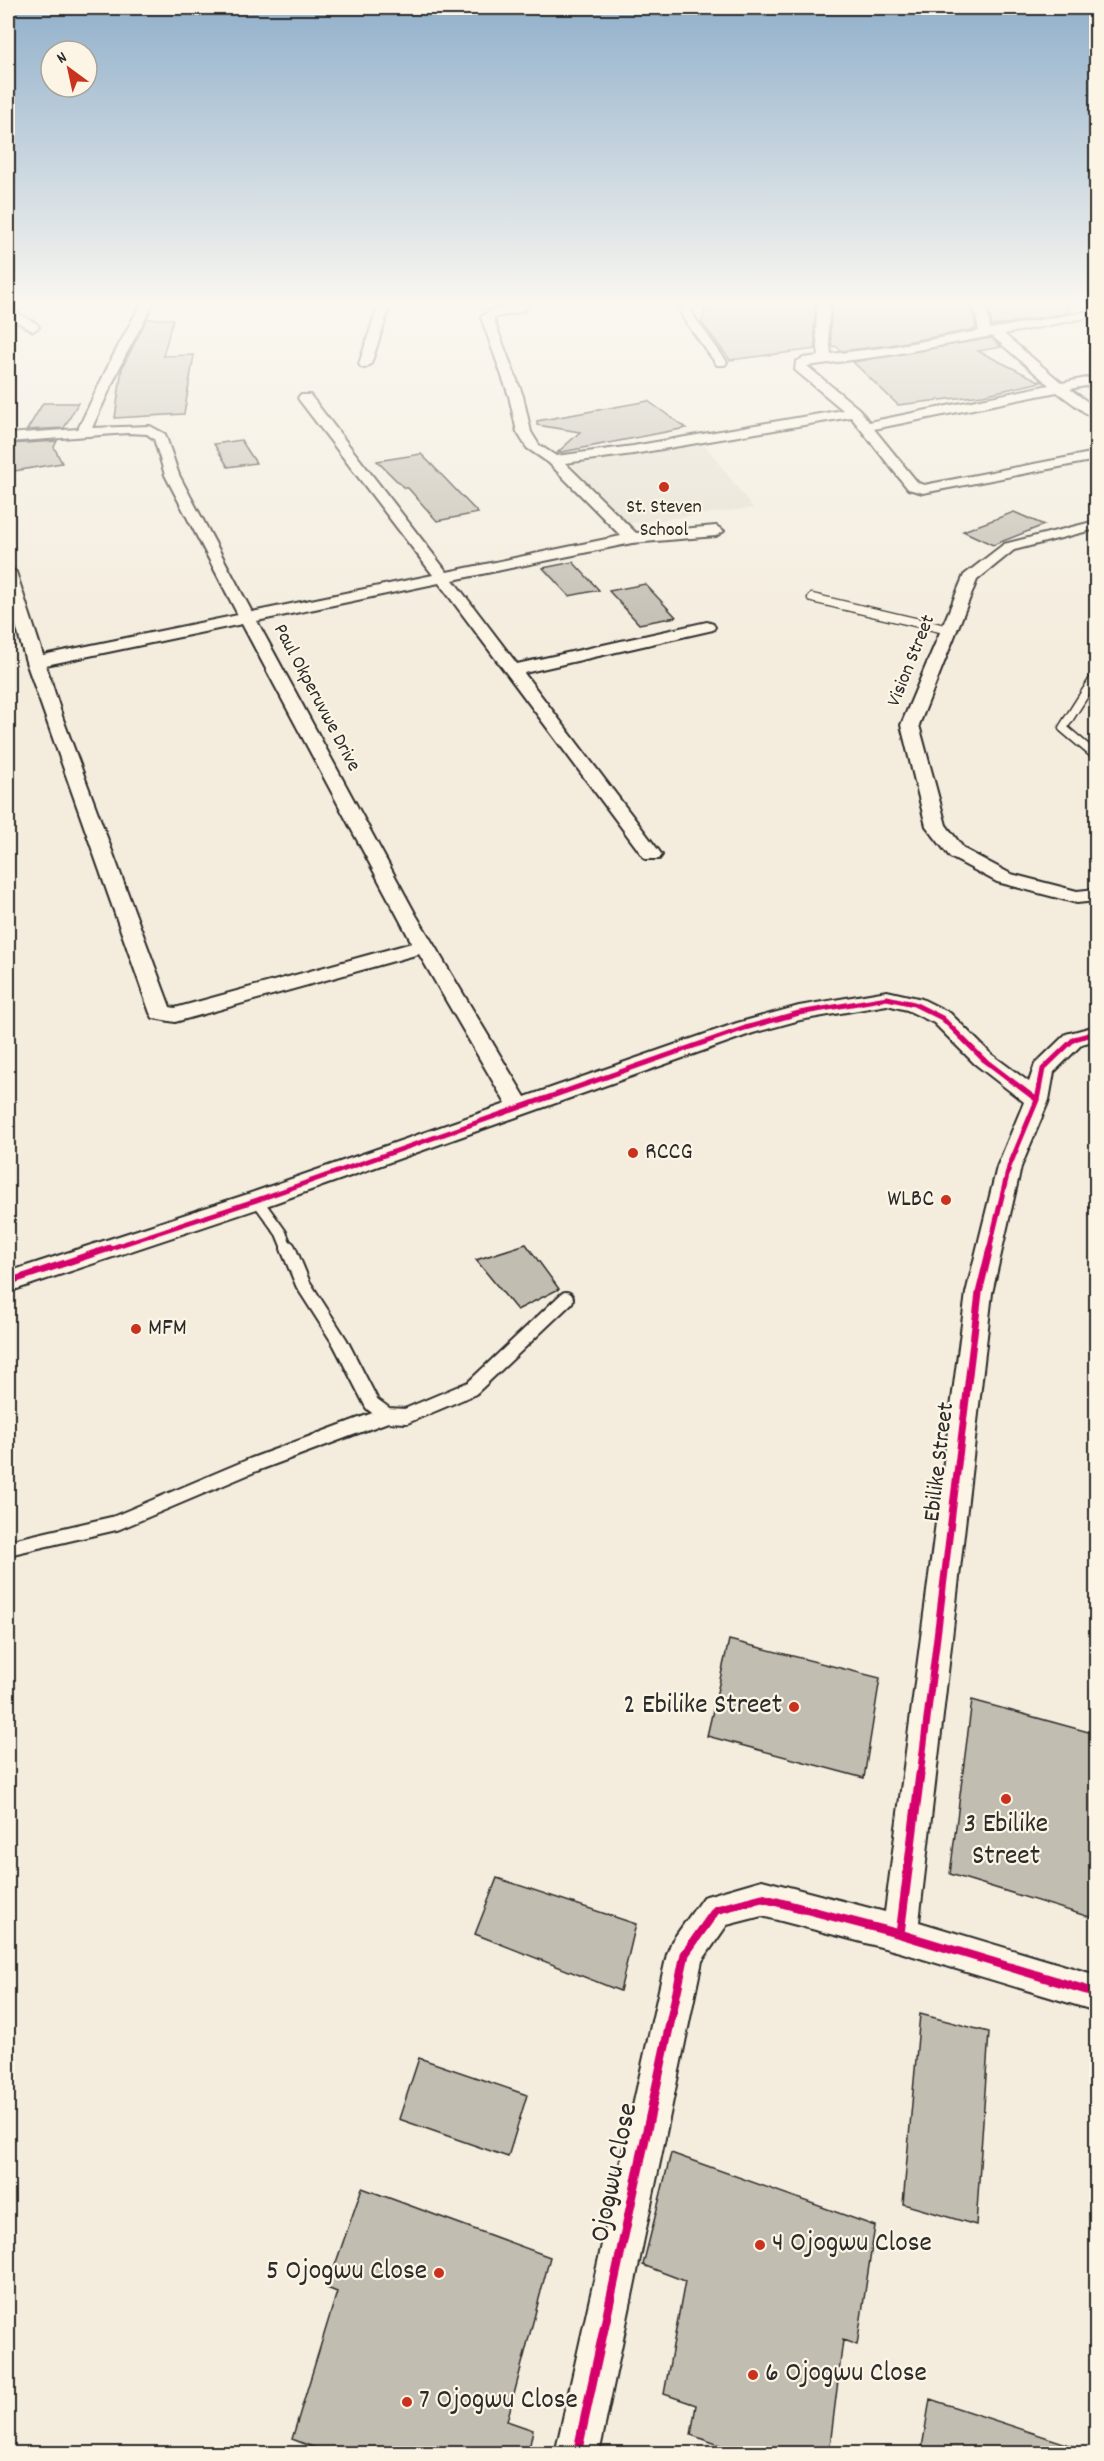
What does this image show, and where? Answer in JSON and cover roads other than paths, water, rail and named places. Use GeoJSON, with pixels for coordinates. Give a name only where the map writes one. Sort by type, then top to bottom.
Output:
{"type":"FeatureCollection","features":[{"type":"Feature","properties":{"kind":"street"},"geometry":{"type":"LineString","coordinates":[[83,433],[91,415]]}},
{"type":"Feature","properties":{"kind":"street"},"geometry":{"type":"LineString","coordinates":[[318,415],[369,479],[652,855]]}},
{"type":"Feature","properties":{"kind":"street"},"geometry":{"type":"LineString","coordinates":[[520,415],[524,432],[534,448],[554,460],[632,538]]}},
{"type":"Feature","properties":{"kind":"street"},"geometry":{"type":"LineString","coordinates":[[554,460],[633,450],[837,415]]}},
{"type":"Feature","properties":{"kind":"street"},"geometry":{"type":"LineString","coordinates":[[857,415],[913,486],[923,489],[1096,456]]}},
{"type":"Feature","properties":{"kind":"street"},"geometry":{"type":"LineString","coordinates":[[867,426],[924,415]]}},
{"type":"Feature","properties":{"kind":"street","name":"Paul Okperuvwe Drive"},"geometry":{"type":"LineString","coordinates":[[8,438],[140,429],[150,430],[160,437],[177,484],[358,828],[424,946],[520,1108]]}},
{"type":"Feature","properties":{"kind":"street","name":"Vision Street"},"geometry":{"type":"LineString","coordinates":[[1096,525],[1009,547],[970,578],[910,725],[936,826],[957,853],[1004,878],[1077,897],[1096,895]]}},
{"type":"Feature","properties":{"kind":"street"},"geometry":{"type":"LineString","coordinates":[[35,662],[632,538],[716,531]]}},
{"type":"Feature","properties":{"kind":"street"},"geometry":{"type":"LineString","coordinates":[[8,572],[35,662],[161,1013],[175,1015],[424,946]]}},
{"type":"Feature","properties":{"kind":"street"},"geometry":{"type":"LineString","coordinates":[[512,670],[707,627]]}},
{"type":"Feature","properties":{"kind":"street"},"geometry":{"type":"LineString","coordinates":[[8,1282],[257,1200],[745,1028],[799,1013],[887,998],[914,1005],[942,1018],[983,1059],[1037,1100]]}},
{"type":"Feature","properties":{"kind":"street","name":"Ebilike Street"},"geometry":{"type":"LineString","coordinates":[[900,1934],[979,1293],[1009,1167],[1037,1100],[1043,1069],[1074,1039],[1096,1033]]}},
{"type":"Feature","properties":{"kind":"street","name":"Ojogwu Close"},"geometry":{"type":"LineString","coordinates":[[577,2454],[685,1954],[716,1910],[762,1898],[900,1934]]}},
{"type":"Feature","properties":{"kind":"street"},"geometry":{"type":"LineString","coordinates":[[900,1934],[1096,1993]]}},
{"type":"Feature","properties":{"kind":"lane"},"geometry":{"type":"LineString","coordinates":[[812,598],[949,630]]}},
{"type":"Feature","properties":{"kind":"lane"},"geometry":{"type":"LineString","coordinates":[[1096,676],[1064,728],[1096,756]]}},
{"type":"Feature","properties":{"kind":"lane"},"geometry":{"type":"LineString","coordinates":[[257,1200],[281,1233],[303,1284],[340,1342],[372,1404],[387,1415]]}},
{"type":"Feature","properties":{"kind":"lane"},"geometry":{"type":"LineString","coordinates":[[8,1548],[116,1523],[253,1465],[387,1415],[406,1416],[431,1407],[472,1388],[566,1299]]}},
{"type":"Feature","properties":{"kind":"place","name":"St. Steven School"},"geometry":{"type":"Point","coordinates":[664,487]}},
{"type":"Feature","properties":{"kind":"place","name":"RCCG"},"geometry":{"type":"Point","coordinates":[633,1153]}},
{"type":"Feature","properties":{"kind":"place","name":"WLBC"},"geometry":{"type":"Point","coordinates":[946,1200]}},
{"type":"Feature","properties":{"kind":"place","name":"MFM"},"geometry":{"type":"Point","coordinates":[136,1329]}},
{"type":"Feature","properties":{"kind":"place","name":"2 Ebilike Street"},"geometry":{"type":"Point","coordinates":[794,1707]}},
{"type":"Feature","properties":{"kind":"place","name":"3 Ebilike Street"},"geometry":{"type":"Point","coordinates":[1006,1799]}},
{"type":"Feature","properties":{"kind":"place","name":"4 Ojogwu Close"},"geometry":{"type":"Point","coordinates":[760,2245]}},
{"type":"Feature","properties":{"kind":"place","name":"5 Ojogwu Close"},"geometry":{"type":"Point","coordinates":[439,2273]}},
{"type":"Feature","properties":{"kind":"place","name":"6 Ojogwu Close"},"geometry":{"type":"Point","coordinates":[753,2375]}},
{"type":"Feature","properties":{"kind":"place","name":"7 Ojogwu Close"},"geometry":{"type":"Point","coordinates":[407,2402]}}]}
